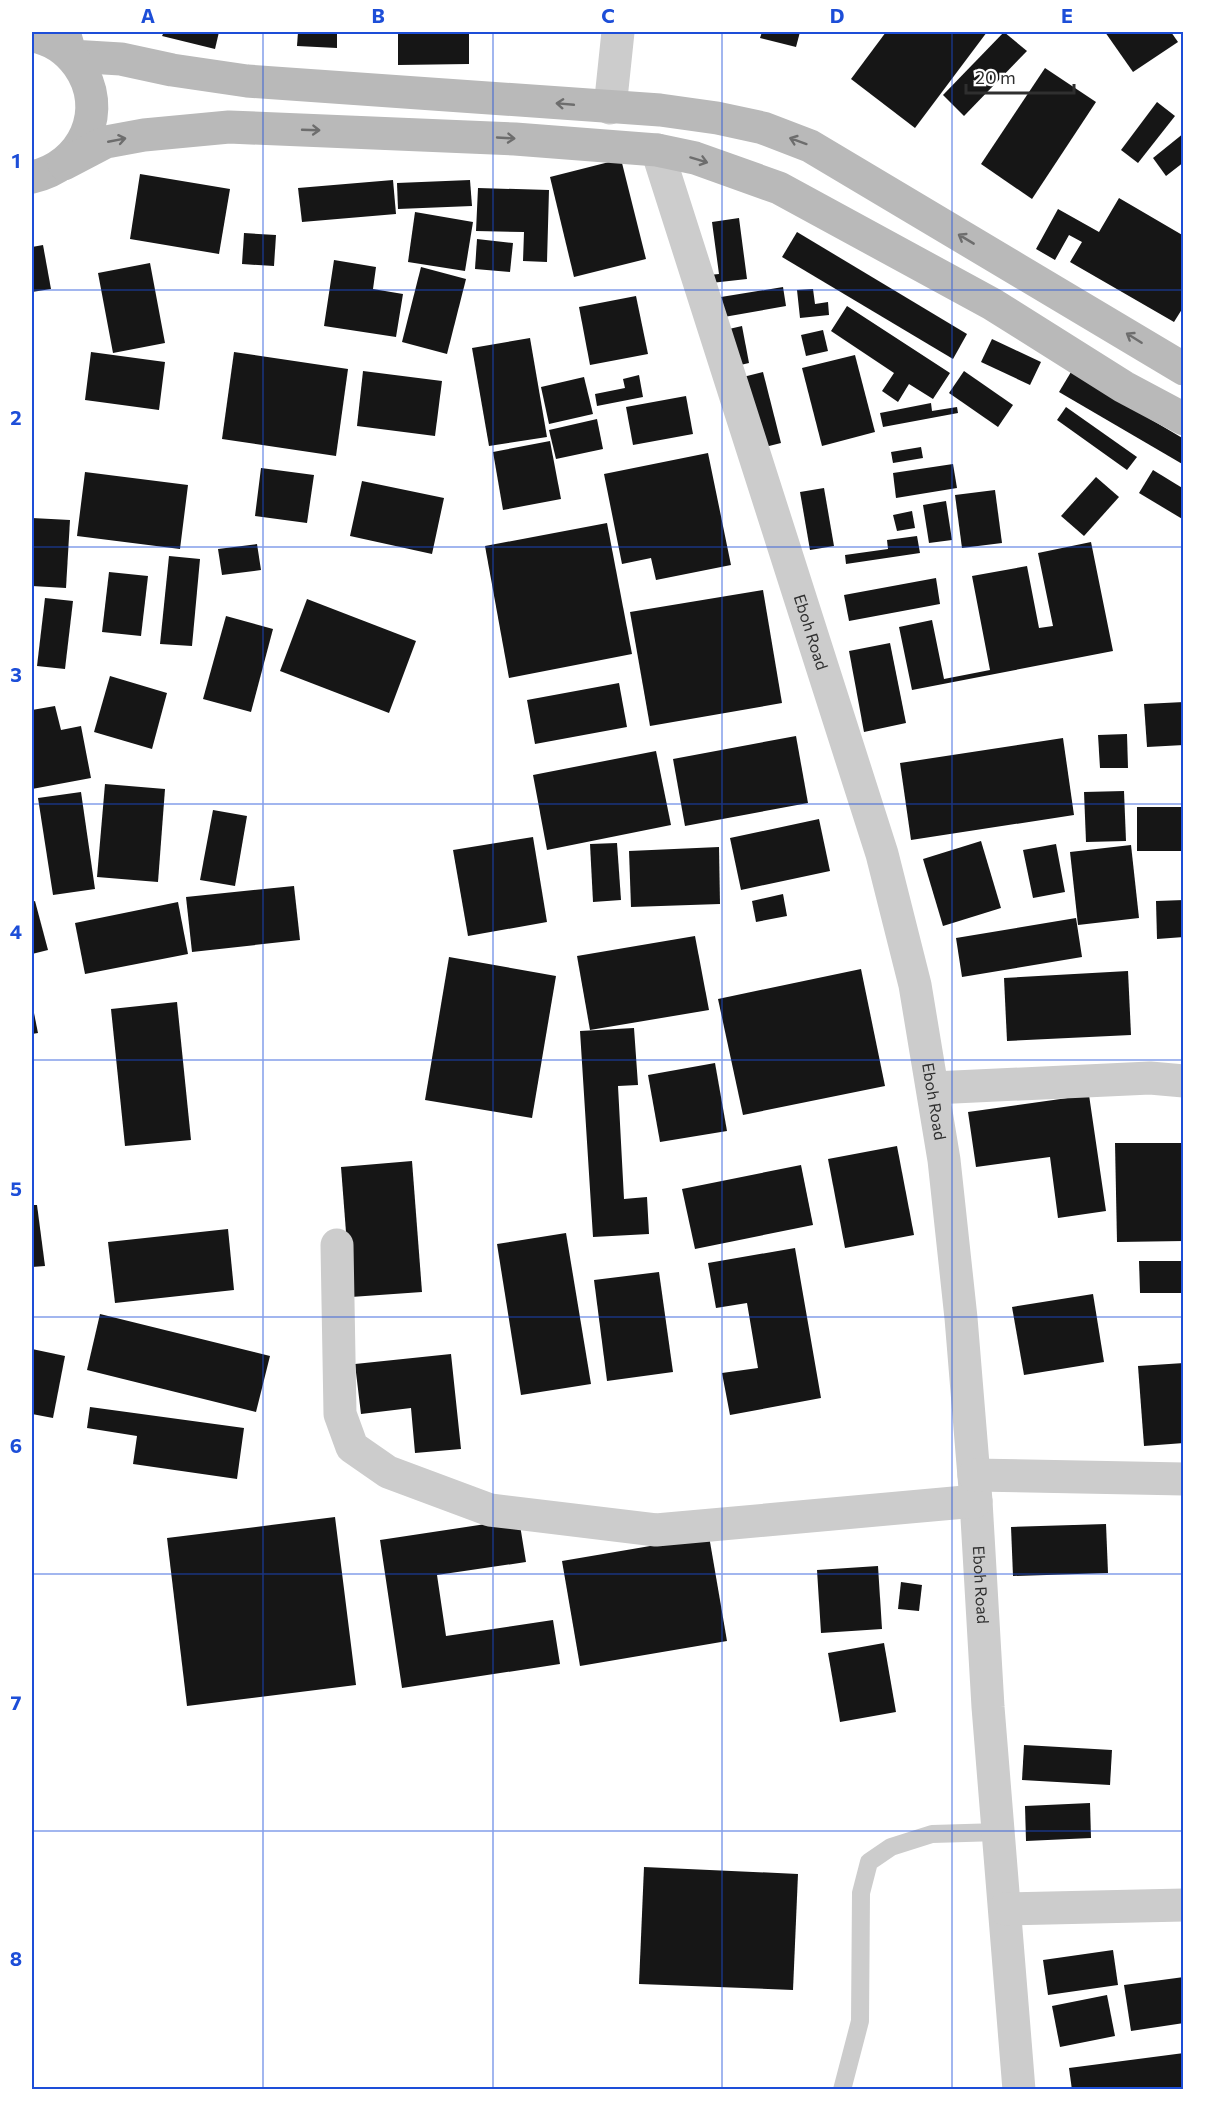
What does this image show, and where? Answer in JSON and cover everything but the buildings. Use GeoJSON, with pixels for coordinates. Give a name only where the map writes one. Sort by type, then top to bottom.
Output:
{"type":"FeatureCollection","features":[{"type":"Feature","properties":{"kind":"main road"},"geometry":{"type":"LineString","coordinates":[[32,36],[172,70],[247,81],[660,110],[717,118],[763,128],[810,146],[1184,369]]}},
{"type":"Feature","properties":{"kind":"main road"},"geometry":{"type":"LineString","coordinates":[[64,164],[81,147],[90,124],[92,100],[85,76],[68,44]]}},
{"type":"Feature","properties":{"kind":"main road"},"geometry":{"type":"LineString","coordinates":[[32,177],[45,174],[106,142],[144,135],[229,128],[515,139],[657,150],[694,158],[779,188],[992,304],[1124,387],[1184,419]]}},
{"type":"Feature","properties":{"kind":"street"},"geometry":{"type":"LineString","coordinates":[[610,108],[618,32]]}},
{"type":"Feature","properties":{"kind":"street","name":"Eboh Road"},"geometry":{"type":"LineString","coordinates":[[657,150],[882,854],[915,985],[944,1160],[975,1488],[988,1707],[1019,2090]]}},
{"type":"Feature","properties":{"kind":"street"},"geometry":{"type":"LineString","coordinates":[[933,1088],[1150,1078],[1184,1081]]}},
{"type":"Feature","properties":{"kind":"street"},"geometry":{"type":"LineString","coordinates":[[337,1245],[340,1414],[352,1447],[388,1472],[490,1510],[656,1530],[975,1488],[1184,1479]]}},
{"type":"Feature","properties":{"kind":"street"},"geometry":{"type":"LineString","coordinates":[[1005,1909],[1184,1905]]}},
{"type":"Feature","properties":{"kind":"lane"},"geometry":{"type":"LineString","coordinates":[[842,2090],[861,2021],[861,1893],[869,1862],[891,1847],[932,1834],[999,1832]]}}]}
